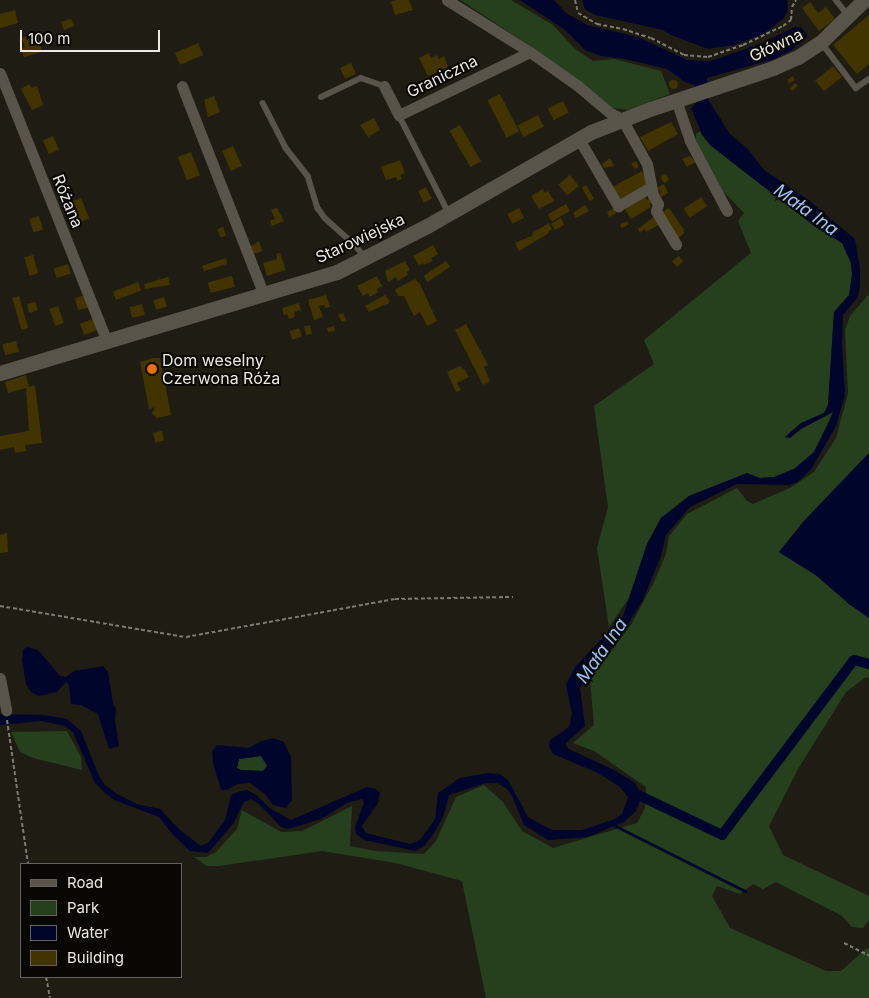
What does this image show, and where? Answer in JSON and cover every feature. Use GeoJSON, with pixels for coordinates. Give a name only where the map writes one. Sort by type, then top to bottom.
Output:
{"type":"FeatureCollection","features":[{"type":"Feature","properties":{"kind":"street"},"geometry":{"type":"LineString","coordinates":[[447,0],[530,52],[578,86],[608,112],[622,119],[647,164],[658,204],[656,211],[676,244]]}},
{"type":"Feature","properties":{"kind":"street","name":"Główna"},"geometry":{"type":"LineString","coordinates":[[682,99],[773,68],[798,57],[821,42],[864,0]]}},
{"type":"Feature","properties":{"kind":"street","name":"Graniczna"},"geometry":{"type":"LineString","coordinates":[[384,86],[399,115],[530,52]]}},
{"type":"Feature","properties":{"kind":"street","name":"Różana"},"geometry":{"type":"LineString","coordinates":[[0,73],[107,342]]}},
{"type":"Feature","properties":{"kind":"street"},"geometry":{"type":"LineString","coordinates":[[182,86],[264,295]]}},
{"type":"Feature","properties":{"kind":"street"},"geometry":{"type":"LineString","coordinates":[[682,99],[690,141],[727,211]]}},
{"type":"Feature","properties":{"kind":"street","name":"Starowiejska"},"geometry":{"type":"LineString","coordinates":[[0,373],[337,272],[450,213],[579,139],[622,119],[682,99]]}},
{"type":"Feature","properties":{"kind":"street"},"geometry":{"type":"LineString","coordinates":[[579,139],[618,206],[652,187]]}},
{"type":"Feature","properties":{"kind":"street"},"geometry":{"type":"LineString","coordinates":[[0,678],[6,710]]}},
{"type":"Feature","properties":{"kind":"lane"},"geometry":{"type":"LineString","coordinates":[[836,0],[848,15]]}},
{"type":"Feature","properties":{"kind":"lane"},"geometry":{"type":"LineString","coordinates":[[821,42],[856,88],[869,79]]}},
{"type":"Feature","properties":{"kind":"lane"},"geometry":{"type":"LineString","coordinates":[[321,97],[361,78],[384,86]]}},
{"type":"Feature","properties":{"kind":"lane"},"geometry":{"type":"LineString","coordinates":[[262,103],[286,148],[308,176],[321,213],[365,259]]}},
{"type":"Feature","properties":{"kind":"lane"},"geometry":{"type":"LineString","coordinates":[[399,115],[450,213]]}},
{"type":"Feature","properties":{"kind":"path"},"geometry":{"type":"LineString","coordinates":[[575,0],[578,13],[597,24],[623,28],[651,38],[684,55],[708,58],[744,45],[783,26],[790,20],[792,7],[796,0]]}},
{"type":"Feature","properties":{"kind":"path"},"geometry":{"type":"LineString","coordinates":[[0,606],[186,637],[396,599],[513,597]]}},
{"type":"Feature","properties":{"kind":"path"},"geometry":{"type":"LineString","coordinates":[[8,729],[28,863]]}},
{"type":"Feature","properties":{"kind":"path"},"geometry":{"type":"LineString","coordinates":[[844,943],[869,956]]}},
{"type":"Feature","properties":{"kind":"path"},"geometry":{"type":"LineString","coordinates":[[46,978],[50,998]]}},
{"type":"Feature","properties":{"kind":"green space"},"geometry":{"type":"Polygon","coordinates":[[[460,0],[511,0],[553,25],[574,48],[593,61],[614,59],[661,71],[670,94],[628,110],[613,108],[532,47],[460,0]]]}},
{"type":"Feature","properties":{"kind":"green space"},"geometry":{"type":"Polygon","coordinates":[[[700,131],[710,145],[817,228],[842,243],[851,263],[852,275],[849,295],[834,312],[828,405],[824,413],[801,423],[790,438],[801,429],[833,412],[814,452],[794,469],[774,477],[760,478],[747,473],[689,496],[661,518],[647,544],[629,598],[609,627],[597,548],[608,507],[594,406],[654,364],[644,340],[751,253],[738,221],[744,213],[723,191],[696,140],[696,134],[700,131]]]}},
{"type":"Feature","properties":{"kind":"green space"},"geometry":{"type":"Polygon","coordinates":[[[869,294],[869,453],[803,522],[779,552],[817,576],[849,604],[869,618],[869,678],[866,677],[846,692],[798,769],[769,826],[783,855],[869,896],[869,920],[863,928],[852,927],[842,916],[776,882],[763,889],[753,884],[740,894],[717,886],[712,896],[730,928],[826,971],[841,971],[867,948],[869,949],[869,998],[486,998],[462,881],[396,863],[322,851],[219,866],[207,866],[194,857],[206,857],[216,852],[237,829],[242,810],[281,832],[302,831],[352,806],[350,846],[375,851],[424,854],[436,841],[456,797],[484,785],[503,802],[522,831],[553,848],[637,823],[645,808],[646,787],[594,751],[573,743],[594,725],[590,679],[631,625],[655,580],[666,554],[669,536],[687,514],[737,488],[747,501],[753,504],[790,488],[814,472],[836,438],[848,393],[845,330],[850,316],[869,294]]]}},
{"type":"Feature","properties":{"kind":"green space"},"geometry":{"type":"Polygon","coordinates":[[[67,731],[81,757],[82,770],[33,758],[20,752],[11,732],[67,731]]]}},
{"type":"Feature","properties":{"kind":"green space"},"geometry":{"type":"Polygon","coordinates":[[[261,756],[268,766],[262,771],[241,770],[237,768],[239,759],[261,756]]]}},
{"type":"Feature","properties":{"kind":"water","name":"Mała Ina"},"geometry":{"type":"Polygon","coordinates":[[[520,0],[554,0],[566,13],[587,25],[638,37],[687,60],[709,61],[720,58],[762,43],[795,27],[801,27],[808,36],[792,50],[774,59],[707,78],[709,101],[730,134],[748,149],[764,170],[807,199],[855,239],[860,268],[860,285],[858,297],[843,315],[842,344],[845,395],[836,426],[812,468],[798,482],[789,485],[737,484],[690,507],[666,535],[661,556],[643,600],[616,643],[588,673],[580,688],[585,726],[565,744],[569,749],[616,771],[635,783],[639,791],[639,804],[636,811],[624,822],[588,837],[548,840],[524,825],[513,798],[507,789],[497,783],[486,783],[449,795],[443,817],[432,836],[423,847],[415,851],[364,840],[356,834],[355,827],[364,803],[362,799],[347,803],[321,819],[288,829],[281,827],[259,804],[251,799],[244,802],[233,824],[208,853],[190,851],[174,836],[159,817],[114,800],[95,783],[73,732],[65,726],[41,721],[0,725],[0,714],[44,715],[67,719],[81,731],[99,776],[105,785],[117,794],[137,804],[160,809],[180,830],[201,846],[208,843],[225,820],[231,795],[240,791],[247,790],[255,794],[271,809],[291,820],[367,787],[376,789],[380,793],[378,803],[362,826],[366,833],[410,844],[420,840],[435,819],[438,793],[460,778],[488,773],[500,774],[508,780],[528,817],[552,830],[582,830],[615,819],[622,814],[628,797],[620,787],[598,773],[553,754],[549,746],[550,740],[569,727],[572,714],[566,684],[576,666],[623,616],[647,544],[661,518],[689,496],[747,473],[760,478],[774,477],[794,469],[814,452],[833,412],[801,429],[790,438],[785,437],[801,423],[824,413],[828,405],[834,312],[849,295],[852,275],[851,263],[842,243],[817,228],[710,145],[702,135],[692,110],[690,110],[699,99],[695,85],[685,82],[667,69],[625,59],[601,56],[585,50],[565,30],[520,0]]]}},
{"type":"Feature","properties":{"kind":"water"},"geometry":{"type":"Polygon","coordinates":[[[582,0],[787,0],[788,9],[784,18],[765,33],[735,45],[708,49],[663,30],[595,15],[585,9],[582,0]]]}},
{"type":"Feature","properties":{"kind":"water"},"geometry":{"type":"Polygon","coordinates":[[[869,453],[869,618],[849,604],[817,576],[779,552],[803,522],[869,453]]]}},
{"type":"Feature","properties":{"kind":"water"},"geometry":{"type":"Polygon","coordinates":[[[27,647],[38,650],[60,676],[66,677],[74,671],[103,666],[108,672],[113,703],[116,709],[115,720],[119,746],[109,749],[98,714],[81,705],[71,704],[69,685],[66,682],[57,692],[38,696],[31,692],[26,684],[22,660],[23,650],[27,647]]]}},
{"type":"Feature","properties":{"kind":"water"},"geometry":{"type":"Polygon","coordinates":[[[273,738],[284,742],[291,757],[292,800],[286,808],[273,805],[265,794],[250,783],[238,784],[227,790],[221,790],[213,763],[212,751],[217,745],[249,748],[259,742],[273,738]],[[261,756],[239,759],[237,768],[241,770],[263,771],[267,766],[261,756]]]}},
{"type":"Feature","properties":{"kind":"building"},"geometry":{"type":"Polygon","coordinates":[[[409,0],[413,10],[395,15],[391,2],[409,0]]]}},
{"type":"Feature","properties":{"kind":"building"},"geometry":{"type":"Polygon","coordinates":[[[810,2],[818,13],[826,7],[835,19],[819,31],[802,8],[810,2]]]}},
{"type":"Feature","properties":{"kind":"building"},"geometry":{"type":"Polygon","coordinates":[[[15,10],[18,23],[0,28],[0,14],[15,10]]]}},
{"type":"Feature","properties":{"kind":"building"},"geometry":{"type":"Polygon","coordinates":[[[869,15],[869,64],[857,74],[833,45],[869,15]]]}},
{"type":"Feature","properties":{"kind":"building"},"geometry":{"type":"Polygon","coordinates":[[[71,19],[74,26],[64,30],[61,22],[71,19]]]}},
{"type":"Feature","properties":{"kind":"building"},"geometry":{"type":"Polygon","coordinates":[[[42,32],[44,42],[40,43],[42,52],[24,57],[21,48],[25,47],[22,38],[42,32]]]}},
{"type":"Feature","properties":{"kind":"building"},"geometry":{"type":"Polygon","coordinates":[[[198,43],[203,55],[180,65],[175,53],[198,43]]]}},
{"type":"Feature","properties":{"kind":"building"},"geometry":{"type":"Polygon","coordinates":[[[429,53],[431,58],[437,55],[439,59],[444,56],[448,67],[428,76],[419,58],[429,53]]]}},
{"type":"Feature","properties":{"kind":"building"},"geometry":{"type":"Polygon","coordinates":[[[464,62],[469,72],[457,78],[452,68],[464,62]]]}},
{"type":"Feature","properties":{"kind":"building"},"geometry":{"type":"Polygon","coordinates":[[[351,63],[356,74],[345,79],[340,68],[351,63]]]}},
{"type":"Feature","properties":{"kind":"building"},"geometry":{"type":"Polygon","coordinates":[[[833,66],[842,77],[824,91],[815,80],[833,66]]]}},
{"type":"Feature","properties":{"kind":"building"},"geometry":{"type":"Polygon","coordinates":[[[793,76],[795,80],[789,83],[787,80],[793,76]]]}},
{"type":"Feature","properties":{"kind":"building"},"geometry":{"type":"Polygon","coordinates":[[[673,80],[677,84],[673,88],[669,84],[673,80]]]}},
{"type":"Feature","properties":{"kind":"building"},"geometry":{"type":"Polygon","coordinates":[[[795,83],[798,86],[792,91],[790,88],[795,83]]]}},
{"type":"Feature","properties":{"kind":"building"},"geometry":{"type":"Polygon","coordinates":[[[29,84],[32,88],[37,86],[43,105],[32,110],[21,89],[29,84]]]}},
{"type":"Feature","properties":{"kind":"building"},"geometry":{"type":"Polygon","coordinates":[[[500,94],[519,131],[507,138],[488,100],[500,94]]]}},
{"type":"Feature","properties":{"kind":"building"},"geometry":{"type":"Polygon","coordinates":[[[214,96],[220,112],[208,117],[204,100],[214,96]]]}},
{"type":"Feature","properties":{"kind":"building"},"geometry":{"type":"Polygon","coordinates":[[[563,101],[569,113],[554,120],[548,109],[563,101]]]}},
{"type":"Feature","properties":{"kind":"building"},"geometry":{"type":"Polygon","coordinates":[[[538,115],[544,127],[523,137],[518,125],[538,115]]]}},
{"type":"Feature","properties":{"kind":"building"},"geometry":{"type":"Polygon","coordinates":[[[374,118],[380,130],[368,137],[360,125],[374,118]]]}},
{"type":"Feature","properties":{"kind":"building"},"geometry":{"type":"Polygon","coordinates":[[[671,122],[678,134],[648,151],[640,137],[671,122]]]}},
{"type":"Feature","properties":{"kind":"building"},"geometry":{"type":"Polygon","coordinates":[[[460,125],[481,161],[471,167],[450,131],[460,125]]]}},
{"type":"Feature","properties":{"kind":"building"},"geometry":{"type":"Polygon","coordinates":[[[53,136],[59,150],[49,154],[43,140],[53,136]]]}},
{"type":"Feature","properties":{"kind":"building"},"geometry":{"type":"Polygon","coordinates":[[[233,146],[242,166],[231,171],[222,151],[233,146]]]}},
{"type":"Feature","properties":{"kind":"building"},"geometry":{"type":"Polygon","coordinates":[[[191,152],[200,175],[187,180],[178,157],[191,152]]]}},
{"type":"Feature","properties":{"kind":"building"},"geometry":{"type":"Polygon","coordinates":[[[690,156],[696,162],[687,167],[682,159],[690,156]]]}},
{"type":"Feature","properties":{"kind":"building"},"geometry":{"type":"Polygon","coordinates":[[[610,158],[614,166],[604,168],[602,164],[610,158]]]}},
{"type":"Feature","properties":{"kind":"building"},"geometry":{"type":"Polygon","coordinates":[[[400,160],[405,173],[400,175],[402,179],[397,181],[396,177],[386,180],[381,167],[400,160]]]}},
{"type":"Feature","properties":{"kind":"building"},"geometry":{"type":"Polygon","coordinates":[[[636,161],[639,167],[635,169],[631,163],[636,161]]]}},
{"type":"Feature","properties":{"kind":"building"},"geometry":{"type":"Polygon","coordinates":[[[642,171],[649,184],[619,200],[612,187],[642,171]]]}},
{"type":"Feature","properties":{"kind":"building"},"geometry":{"type":"Polygon","coordinates":[[[666,174],[669,180],[664,183],[660,177],[666,174]]]}},
{"type":"Feature","properties":{"kind":"building"},"geometry":{"type":"Polygon","coordinates":[[[570,175],[579,186],[567,195],[558,184],[570,175]]]}},
{"type":"Feature","properties":{"kind":"building"},"geometry":{"type":"Polygon","coordinates":[[[664,184],[668,193],[661,197],[659,194],[661,192],[657,188],[664,184]]]}},
{"type":"Feature","properties":{"kind":"building"},"geometry":{"type":"Polygon","coordinates":[[[586,185],[594,199],[590,201],[582,188],[586,185]]]}},
{"type":"Feature","properties":{"kind":"building"},"geometry":{"type":"Polygon","coordinates":[[[426,187],[432,199],[424,203],[418,191],[426,187]]]}},
{"type":"Feature","properties":{"kind":"building"},"geometry":{"type":"Polygon","coordinates":[[[543,189],[545,193],[548,191],[554,201],[539,209],[531,196],[543,189]]]}},
{"type":"Feature","properties":{"kind":"building"},"geometry":{"type":"Polygon","coordinates":[[[645,197],[647,200],[651,197],[654,202],[649,204],[651,207],[631,219],[625,209],[645,197]]]}},
{"type":"Feature","properties":{"kind":"building"},"geometry":{"type":"Polygon","coordinates":[[[701,197],[707,206],[690,218],[684,209],[701,197]]]}},
{"type":"Feature","properties":{"kind":"building"},"geometry":{"type":"Polygon","coordinates":[[[81,198],[89,218],[77,223],[69,203],[81,198]]]}},
{"type":"Feature","properties":{"kind":"building"},"geometry":{"type":"Polygon","coordinates":[[[566,204],[570,211],[552,221],[548,214],[566,204]]]}},
{"type":"Feature","properties":{"kind":"building"},"geometry":{"type":"Polygon","coordinates":[[[585,205],[589,211],[576,218],[573,213],[585,205]]]}},
{"type":"Feature","properties":{"kind":"building"},"geometry":{"type":"Polygon","coordinates":[[[277,208],[284,221],[272,226],[270,221],[275,219],[271,210],[277,208]]]}},
{"type":"Feature","properties":{"kind":"building"},"geometry":{"type":"Polygon","coordinates":[[[519,208],[524,218],[512,224],[507,214],[519,208]]]}},
{"type":"Feature","properties":{"kind":"building"},"geometry":{"type":"Polygon","coordinates":[[[614,208],[616,213],[609,217],[607,212],[614,208]]]}},
{"type":"Feature","properties":{"kind":"building"},"geometry":{"type":"Polygon","coordinates":[[[669,208],[684,230],[684,233],[676,241],[660,213],[669,208]]]}},
{"type":"Feature","properties":{"kind":"building"},"geometry":{"type":"Polygon","coordinates":[[[39,216],[43,229],[34,232],[29,219],[39,216]]]}},
{"type":"Feature","properties":{"kind":"building"},"geometry":{"type":"Polygon","coordinates":[[[655,216],[660,224],[646,232],[645,229],[640,233],[638,229],[655,216]]]}},
{"type":"Feature","properties":{"kind":"building"},"geometry":{"type":"Polygon","coordinates":[[[561,218],[564,225],[555,230],[551,224],[561,218]]]}},
{"type":"Feature","properties":{"kind":"building"},"geometry":{"type":"Polygon","coordinates":[[[627,221],[629,225],[622,228],[620,225],[627,221]]]}},
{"type":"Feature","properties":{"kind":"building"},"geometry":{"type":"Polygon","coordinates":[[[549,223],[552,229],[549,233],[519,251],[515,243],[533,235],[532,233],[549,223]]]}},
{"type":"Feature","properties":{"kind":"building"},"geometry":{"type":"Polygon","coordinates":[[[223,227],[226,235],[221,238],[217,229],[223,227]]]}},
{"type":"Feature","properties":{"kind":"building"},"geometry":{"type":"Polygon","coordinates":[[[259,241],[262,251],[250,255],[248,248],[259,241]]]}},
{"type":"Feature","properties":{"kind":"building"},"geometry":{"type":"Polygon","coordinates":[[[433,245],[438,254],[431,258],[433,261],[419,265],[413,256],[433,245]]]}},
{"type":"Feature","properties":{"kind":"building"},"geometry":{"type":"Polygon","coordinates":[[[280,253],[286,270],[267,276],[263,263],[277,259],[276,254],[280,253]]]}},
{"type":"Feature","properties":{"kind":"building"},"geometry":{"type":"Polygon","coordinates":[[[33,255],[38,273],[30,276],[24,257],[33,255]]]}},
{"type":"Feature","properties":{"kind":"building"},"geometry":{"type":"Polygon","coordinates":[[[679,256],[683,261],[677,267],[672,261],[679,256]]]}},
{"type":"Feature","properties":{"kind":"building"},"geometry":{"type":"Polygon","coordinates":[[[226,258],[227,264],[204,271],[202,266],[226,258]]]}},
{"type":"Feature","properties":{"kind":"building"},"geometry":{"type":"Polygon","coordinates":[[[405,261],[410,270],[406,272],[408,275],[398,281],[396,277],[388,282],[385,271],[405,261]]]}},
{"type":"Feature","properties":{"kind":"building"},"geometry":{"type":"Polygon","coordinates":[[[446,261],[450,267],[428,282],[424,276],[446,261]]]}},
{"type":"Feature","properties":{"kind":"building"},"geometry":{"type":"Polygon","coordinates":[[[68,264],[71,274],[57,278],[54,268],[68,264]]]}},
{"type":"Feature","properties":{"kind":"building"},"geometry":{"type":"Polygon","coordinates":[[[232,276],[235,287],[211,293],[208,282],[232,276]]]}},
{"type":"Feature","properties":{"kind":"building"},"geometry":{"type":"Polygon","coordinates":[[[377,276],[382,286],[377,289],[378,292],[370,297],[368,293],[363,296],[357,286],[377,276]]]}},
{"type":"Feature","properties":{"kind":"building"},"geometry":{"type":"Polygon","coordinates":[[[168,277],[170,285],[145,289],[144,284],[168,277]]]}},
{"type":"Feature","properties":{"kind":"building"},"geometry":{"type":"Polygon","coordinates":[[[415,279],[420,284],[437,321],[427,326],[420,312],[414,316],[404,296],[398,296],[395,291],[415,279]]]}},
{"type":"Feature","properties":{"kind":"building"},"geometry":{"type":"Polygon","coordinates":[[[138,282],[141,290],[116,300],[113,292],[138,282]]]}},
{"type":"Feature","properties":{"kind":"building"},"geometry":{"type":"Polygon","coordinates":[[[85,295],[90,307],[78,310],[75,298],[85,295]]]}},
{"type":"Feature","properties":{"kind":"building"},"geometry":{"type":"Polygon","coordinates":[[[326,295],[330,307],[319,306],[323,317],[314,320],[308,300],[326,295]]]}},
{"type":"Feature","properties":{"kind":"building"},"geometry":{"type":"Polygon","coordinates":[[[385,295],[390,301],[388,302],[389,304],[369,312],[365,306],[385,295]]]}},
{"type":"Feature","properties":{"kind":"building"},"geometry":{"type":"Polygon","coordinates":[[[19,296],[28,328],[21,330],[12,298],[19,296]]]}},
{"type":"Feature","properties":{"kind":"building"},"geometry":{"type":"Polygon","coordinates":[[[164,297],[167,307],[156,310],[153,300],[164,297]]]}},
{"type":"Feature","properties":{"kind":"building"},"geometry":{"type":"Polygon","coordinates":[[[35,302],[38,310],[29,313],[27,304],[35,302]]]}},
{"type":"Feature","properties":{"kind":"building"},"geometry":{"type":"Polygon","coordinates":[[[299,303],[301,310],[294,312],[295,317],[289,319],[287,314],[284,315],[282,308],[299,303]]]}},
{"type":"Feature","properties":{"kind":"building"},"geometry":{"type":"Polygon","coordinates":[[[142,304],[145,315],[132,318],[129,307],[142,304]]]}},
{"type":"Feature","properties":{"kind":"building"},"geometry":{"type":"Polygon","coordinates":[[[58,306],[64,323],[55,326],[49,309],[58,306]]]}},
{"type":"Feature","properties":{"kind":"building"},"geometry":{"type":"Polygon","coordinates":[[[343,313],[346,320],[342,322],[338,315],[343,313]]]}},
{"type":"Feature","properties":{"kind":"building"},"geometry":{"type":"Polygon","coordinates":[[[93,319],[97,330],[84,335],[80,324],[93,319]]]}},
{"type":"Feature","properties":{"kind":"building"},"geometry":{"type":"Polygon","coordinates":[[[466,324],[488,365],[484,367],[490,381],[483,385],[455,330],[466,324]]]}},
{"type":"Feature","properties":{"kind":"building"},"geometry":{"type":"Polygon","coordinates":[[[310,325],[312,334],[306,335],[304,326],[310,325]]]}},
{"type":"Feature","properties":{"kind":"building"},"geometry":{"type":"Polygon","coordinates":[[[334,326],[335,331],[328,332],[327,328],[334,326]]]}},
{"type":"Feature","properties":{"kind":"building"},"geometry":{"type":"Polygon","coordinates":[[[299,328],[302,337],[292,340],[289,331],[299,328]]]}},
{"type":"Feature","properties":{"kind":"building"},"geometry":{"type":"Polygon","coordinates":[[[16,341],[19,352],[5,355],[2,345],[16,341]]]}},
{"type":"Feature","properties":{"kind":"building"},"geometry":{"type":"Polygon","coordinates":[[[160,358],[171,415],[157,418],[152,413],[155,407],[149,409],[140,362],[160,358]]]}},
{"type":"Feature","properties":{"kind":"building"},"geometry":{"type":"Polygon","coordinates":[[[460,366],[469,377],[457,383],[461,390],[456,392],[447,372],[460,366]]]}},
{"type":"Feature","properties":{"kind":"building"},"geometry":{"type":"Polygon","coordinates":[[[26,375],[29,387],[35,385],[42,443],[25,445],[26,451],[15,453],[14,447],[0,450],[0,436],[29,431],[26,388],[8,393],[5,382],[26,375]]]}},
{"type":"Feature","properties":{"kind":"building"},"geometry":{"type":"Polygon","coordinates":[[[162,431],[164,441],[155,443],[153,433],[162,431]]]}},
{"type":"Feature","properties":{"kind":"building"},"geometry":{"type":"Polygon","coordinates":[[[7,533],[8,552],[0,553],[0,535],[7,533]]]}},
{"type":"Feature","properties":{"kind":"waterway"},"geometry":{"type":"LineString","coordinates":[[632,792],[722,835],[854,660],[869,664]]}},
{"type":"Feature","properties":{"kind":"waterway"},"geometry":{"type":"LineString","coordinates":[[614,825],[745,891]]}},
{"type":"Feature","properties":{"kind":"place","name":"Dom weselny Czerwona Róża"},"geometry":{"type":"Point","coordinates":[152,369]}}]}
